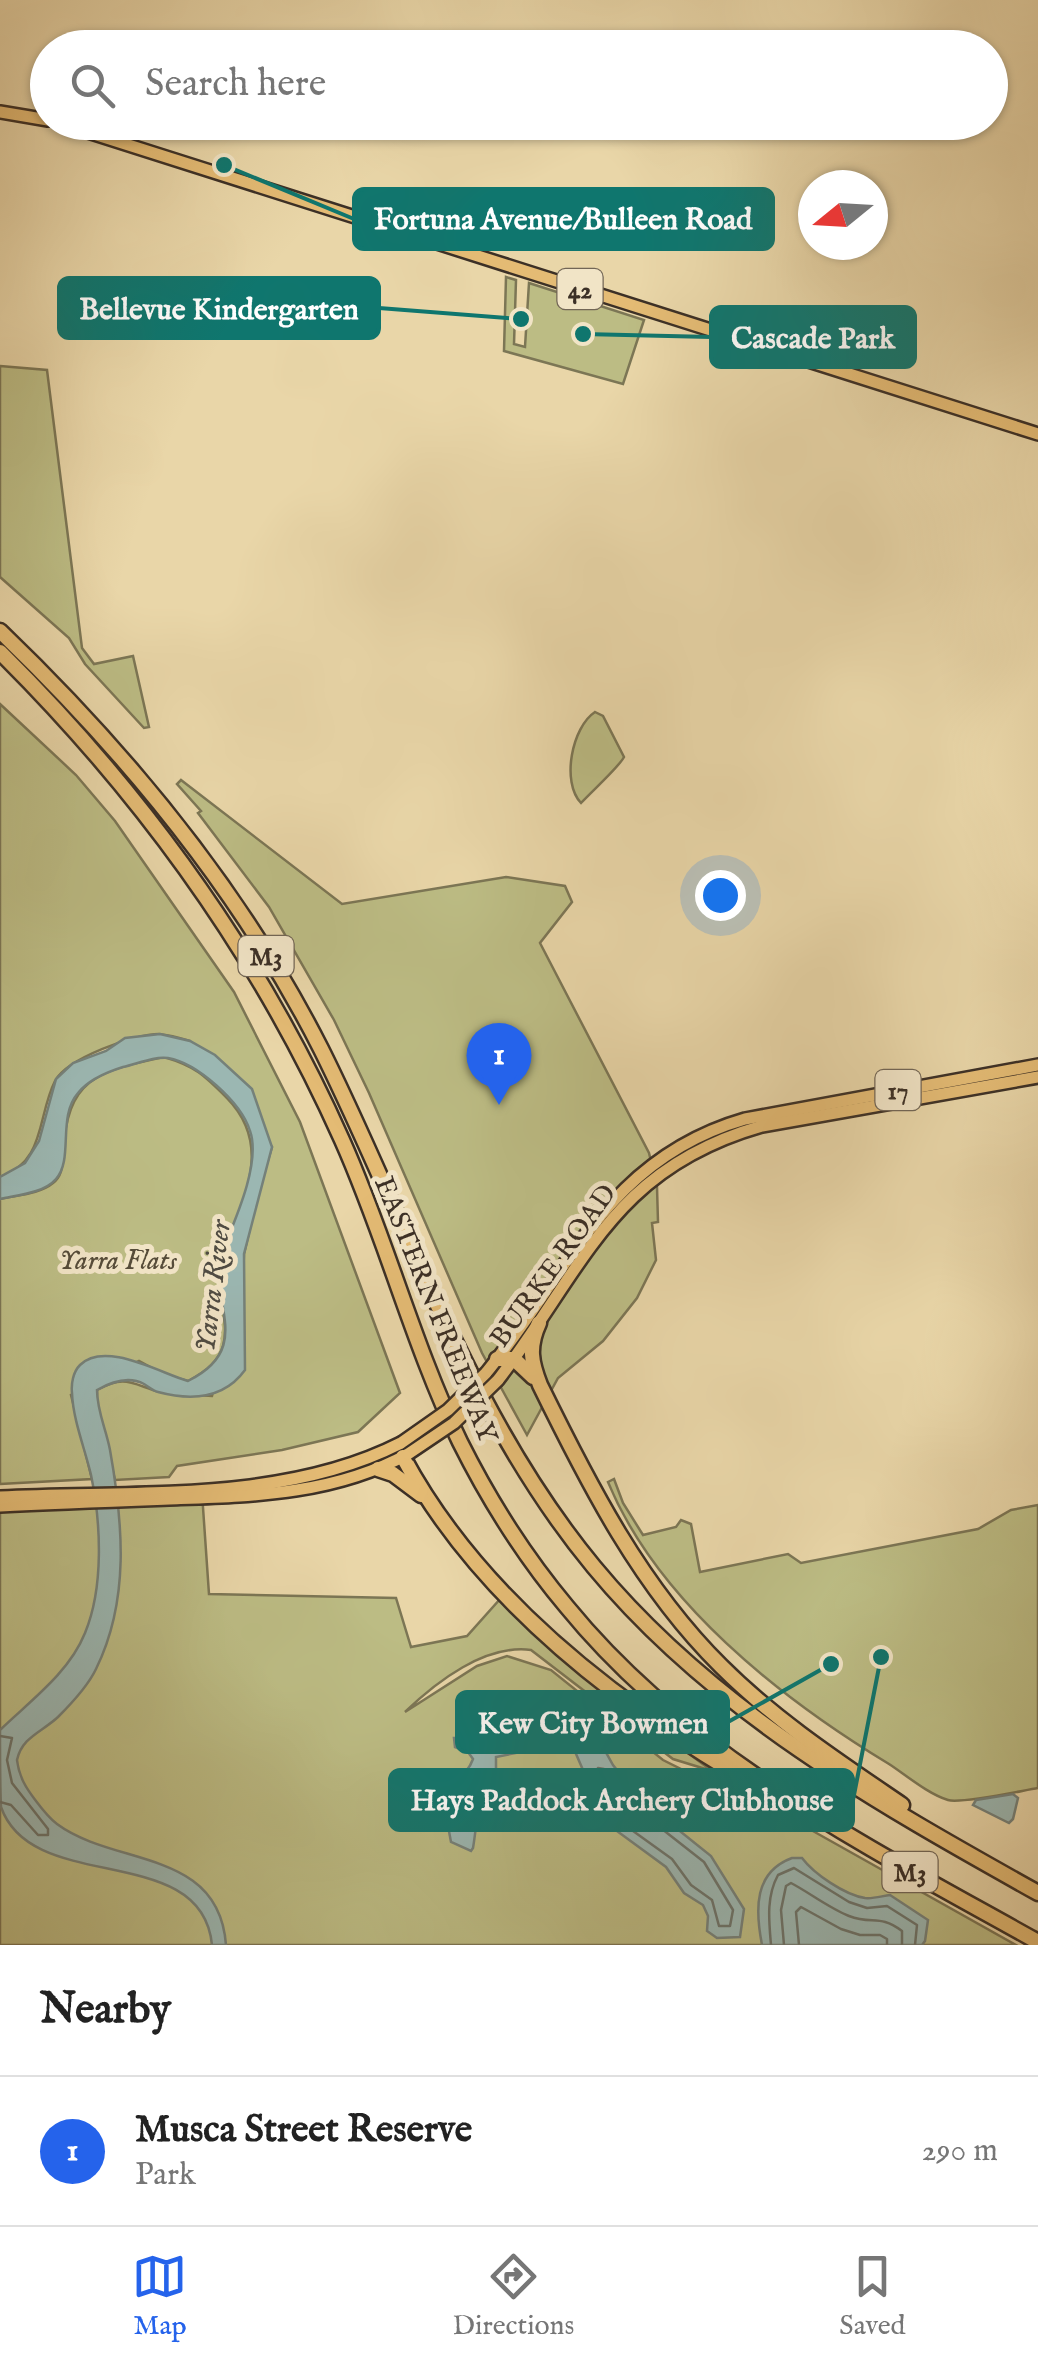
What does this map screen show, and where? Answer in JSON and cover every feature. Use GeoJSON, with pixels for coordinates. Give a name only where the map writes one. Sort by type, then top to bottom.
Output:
{"type":"FeatureCollection","features":[{"type":"Feature","properties":{"kind":"highway","name":"EASTERN FREEWAY"},"geometry":{"type":"LineString","coordinates":[[0,631],[67,696],[156,796],[210,869],[272,965],[320,1046],[451,1334],[504,1435],[535,1488],[594,1568],[669,1648],[766,1727],[878,1801],[1038,1893]]}},
{"type":"Feature","properties":{"kind":"highway","name":"EASTERN FREEWAY"},"geometry":{"type":"LineString","coordinates":[[0,652],[73,728],[154,824],[216,910],[276,1008],[359,1180],[458,1439],[488,1495],[576,1619],[646,1690],[737,1763],[814,1815],[1038,1942]]}},
{"type":"Feature","properties":{"kind":"highway"},"geometry":{"type":"LineString","coordinates":[[539,1324],[531,1346],[540,1386],[636,1562],[683,1625],[758,1701],[998,1870]]}},
{"type":"Feature","properties":{"kind":"highway"},"geometry":{"type":"LineString","coordinates":[[506,1359],[540,1386]]}},
{"type":"Feature","properties":{"kind":"highway"},"geometry":{"type":"LineString","coordinates":[[402,1450],[432,1506]]}},
{"type":"Feature","properties":{"kind":"highway"},"geometry":{"type":"LineString","coordinates":[[378,1469],[393,1474],[432,1506],[508,1595],[602,1680],[702,1753],[814,1815]]}},
{"type":"Feature","properties":{"kind":"main road"},"geometry":{"type":"LineString","coordinates":[[0,112],[30,117]]}},
{"type":"Feature","properties":{"kind":"main road","name":"42"},"geometry":{"type":"LineString","coordinates":[[113,140],[1038,434]]}},
{"type":"Feature","properties":{"kind":"main road","name":"BURKE ROAD"},"geometry":{"type":"LineString","coordinates":[[878,1099],[1038,1065]]}},
{"type":"Feature","properties":{"kind":"main road","name":"BURKE ROAD"},"geometry":{"type":"LineString","coordinates":[[506,1359],[586,1233],[628,1193],[708,1140],[776,1112],[1038,1077]]}},
{"type":"Feature","properties":{"kind":"main road","name":"BURKE ROAD"},"geometry":{"type":"LineString","coordinates":[[38,1499],[183,1494],[326,1479],[378,1469],[506,1359],[539,1324],[628,1193]]}},
{"type":"Feature","properties":{"kind":"main road","name":"BURKE ROAD"},"geometry":{"type":"LineString","coordinates":[[326,1479],[402,1450]]}},
{"type":"Feature","properties":{"kind":"main road","name":"17"},"geometry":{"type":"LineString","coordinates":[[0,1497],[38,1499]]}},
{"type":"Feature","properties":{"kind":"main road","name":"17"},"geometry":{"type":"LineString","coordinates":[[0,1506],[38,1499]]}},
{"type":"Feature","properties":{"kind":"green space"},"geometry":{"type":"Polygon","coordinates":[[[506,277],[516,280],[514,344],[525,347],[529,283],[644,320],[623,384],[504,351],[506,277]]]}},
{"type":"Feature","properties":{"kind":"green space"},"geometry":{"type":"Polygon","coordinates":[[[0,366],[47,370],[82,648],[94,664],[133,656],[149,727],[144,728],[85,664],[69,638],[0,577],[0,366]]]}},
{"type":"Feature","properties":{"kind":"green space"},"geometry":{"type":"Polygon","coordinates":[[[0,704],[76,775],[115,821],[234,992],[300,1122],[400,1393],[358,1432],[282,1450],[177,1466],[169,1477],[115,1480],[97,1390],[126,1382],[167,1393],[212,1396],[272,1147],[190,1041],[163,1034],[148,1035],[102,1049],[62,1072],[49,1095],[33,1149],[15,1170],[0,1177],[0,704]]]}},
{"type":"Feature","properties":{"kind":"green space"},"geometry":{"type":"Polygon","coordinates":[[[595,712],[603,716],[624,757],[581,803],[572,782],[572,755],[580,730],[595,712]]]}},
{"type":"Feature","properties":{"kind":"green space"},"geometry":{"type":"Polygon","coordinates":[[[181,780],[342,904],[506,877],[565,886],[572,902],[540,943],[649,1153],[657,1187],[658,1222],[652,1223],[656,1260],[637,1298],[603,1341],[558,1378],[527,1435],[482,1353],[334,1020],[269,907],[198,813],[201,811],[177,784],[181,780]]]}},
{"type":"Feature","properties":{"kind":"green space","name":"Yarra Flats"},"geometry":{"type":"Polygon","coordinates":[[[164,1057],[198,1072],[227,1098],[247,1129],[251,1146],[252,1162],[244,1197],[221,1253],[220,1290],[225,1324],[220,1354],[188,1381],[139,1361],[71,1395],[92,1479],[0,1484],[0,1199],[41,1190],[56,1180],[71,1109],[90,1083],[120,1068],[164,1057]]]}},
{"type":"Feature","properties":{"kind":"green space"},"geometry":{"type":"Polygon","coordinates":[[[614,1479],[623,1503],[643,1535],[676,1527],[681,1520],[691,1524],[700,1572],[788,1554],[801,1563],[978,1529],[1011,1510],[1038,1505],[1038,1788],[948,1800],[925,1789],[806,1709],[726,1643],[657,1567],[608,1482],[614,1479]]]}},
{"type":"Feature","properties":{"kind":"green space"},"geometry":{"type":"Polygon","coordinates":[[[202,1493],[209,1594],[396,1598],[411,1647],[467,1636],[501,1598],[598,1685],[712,1771],[673,1759],[531,1650],[496,1653],[479,1659],[446,1678],[405,1712],[477,1666],[507,1656],[551,1670],[663,1760],[788,1817],[1016,1945],[0,1945],[0,1506],[202,1493]]]}},
{"type":"Feature","properties":{"kind":"water"},"geometry":{"type":"Polygon","coordinates":[[[160,1034],[190,1041],[215,1055],[252,1089],[272,1147],[244,1254],[245,1370],[227,1387],[195,1397],[156,1391],[132,1380],[114,1382],[97,1390],[115,1478],[120,1533],[119,1589],[114,1616],[107,1643],[89,1682],[58,1717],[28,1740],[17,1760],[26,1787],[57,1824],[81,1838],[161,1864],[185,1875],[205,1891],[219,1914],[226,1945],[212,1945],[201,1913],[179,1892],[149,1879],[46,1851],[19,1834],[1,1807],[0,1730],[69,1661],[85,1633],[95,1596],[99,1555],[97,1513],[75,1414],[74,1375],[91,1358],[104,1356],[134,1361],[188,1381],[209,1367],[221,1352],[225,1320],[219,1266],[246,1190],[253,1144],[245,1120],[217,1086],[192,1067],[157,1058],[105,1074],[78,1093],[68,1114],[61,1171],[51,1184],[0,1199],[0,1177],[25,1163],[39,1141],[56,1079],[73,1063],[106,1051],[125,1038],[160,1034]]]}},
{"type":"Feature","properties":{"kind":"water"},"geometry":{"type":"Polygon","coordinates":[[[566,1713],[594,1731],[613,1765],[640,1799],[711,1856],[744,1909],[740,1937],[717,1938],[707,1931],[708,1916],[703,1905],[684,1893],[666,1867],[606,1823],[573,1747],[566,1743],[496,1757],[496,1769],[481,1797],[473,1848],[471,1851],[451,1842],[448,1826],[436,1806],[473,1759],[468,1752],[455,1747],[454,1738],[485,1738],[517,1721],[566,1713]]]}},
{"type":"Feature","properties":{"kind":"water"},"geometry":{"type":"Polygon","coordinates":[[[1013,1794],[1018,1798],[1009,1823],[973,1805],[976,1800],[1013,1794]]]}},
{"type":"Feature","properties":{"kind":"water"},"geometry":{"type":"Polygon","coordinates":[[[792,1858],[802,1858],[814,1871],[848,1893],[868,1898],[890,1895],[928,1920],[925,1941],[922,1945],[762,1945],[760,1893],[770,1872],[792,1858]]]}},
{"type":"Feature","properties":{"kind":"place","name":"Fortuna Avenue/Bulleen Road"},"geometry":{"type":"Point","coordinates":[224,165]}},
{"type":"Feature","properties":{"kind":"place","name":"Bellevue Kindergarten"},"geometry":{"type":"Point","coordinates":[521,319]}},
{"type":"Feature","properties":{"kind":"place","name":"Cascade Park"},"geometry":{"type":"Point","coordinates":[583,334]}},
{"type":"Feature","properties":{"kind":"place","name":"Musca Street Reserve"},"geometry":{"type":"Point","coordinates":[499,1105]}},
{"type":"Feature","properties":{"kind":"place","name":"Hays Paddock Archery Clubhouse"},"geometry":{"type":"Point","coordinates":[881,1657]}},
{"type":"Feature","properties":{"kind":"place","name":"Kew City Bowmen"},"geometry":{"type":"Point","coordinates":[831,1664]}},
{"type":"Feature","properties":{"kind":"water label","name":"Yarra River"},"geometry":{"type":"Point","coordinates":[212,1286]}}]}
